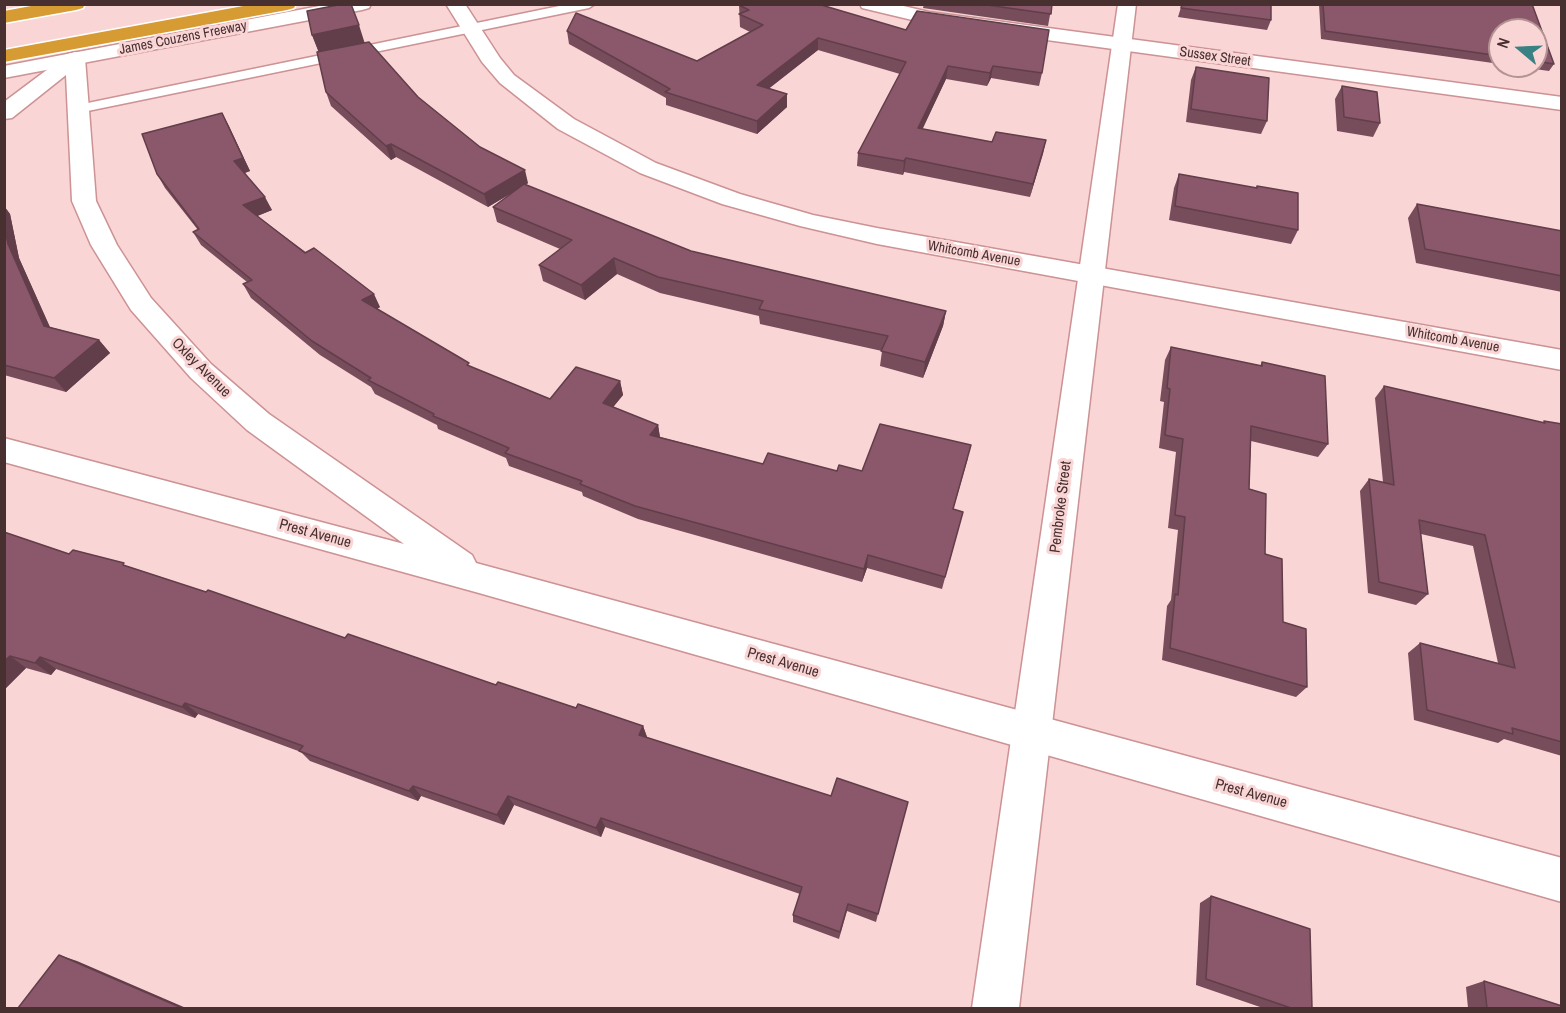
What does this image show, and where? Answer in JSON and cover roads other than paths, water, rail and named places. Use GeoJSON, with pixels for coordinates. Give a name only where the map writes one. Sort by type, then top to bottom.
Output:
{"type":"FeatureCollection","features":[{"type":"Feature","properties":{"kind":"highway"},"geometry":{"type":"LineString","coordinates":[[4,17],[76,4]]}},
{"type":"Feature","properties":{"kind":"highway"},"geometry":{"type":"LineString","coordinates":[[4,37],[200,4]]}},
{"type":"Feature","properties":{"kind":"highway"},"geometry":{"type":"LineString","coordinates":[[4,56],[287,4]]}},
{"type":"Feature","properties":{"kind":"street","name":"James Couzens Freeway"},"geometry":{"type":"LineString","coordinates":[[4,72],[362,4]]}},
{"type":"Feature","properties":{"kind":"street","name":"Whitcomb Avenue"},"geometry":{"type":"LineString","coordinates":[[455,4],[469,29],[507,79],[566,124],[613,151],[688,184],[809,221],[877,236],[1562,360]]}},
{"type":"Feature","properties":{"kind":"street","name":"Sussex Street"},"geometry":{"type":"LineString","coordinates":[[869,4],[929,18],[1562,104]]}},
{"type":"Feature","properties":{"kind":"street","name":"Pembroke Street"},"geometry":{"type":"LineString","coordinates":[[995,1008],[1127,4]]}},
{"type":"Feature","properties":{"kind":"street","name":"Oxley Avenue"},"geometry":{"type":"LineString","coordinates":[[75,58],[84,201],[104,245],[141,304],[201,371],[258,422],[478,578]]}},
{"type":"Feature","properties":{"kind":"street"},"geometry":{"type":"LineString","coordinates":[[4,112],[75,58]]}},
{"type":"Feature","properties":{"kind":"street","name":"Prest Avenue"},"geometry":{"type":"LineString","coordinates":[[4,450],[478,578],[1562,880]]}},
{"type":"Feature","properties":{"kind":"lane"},"geometry":{"type":"LineString","coordinates":[[78,109],[589,4]]}}]}
